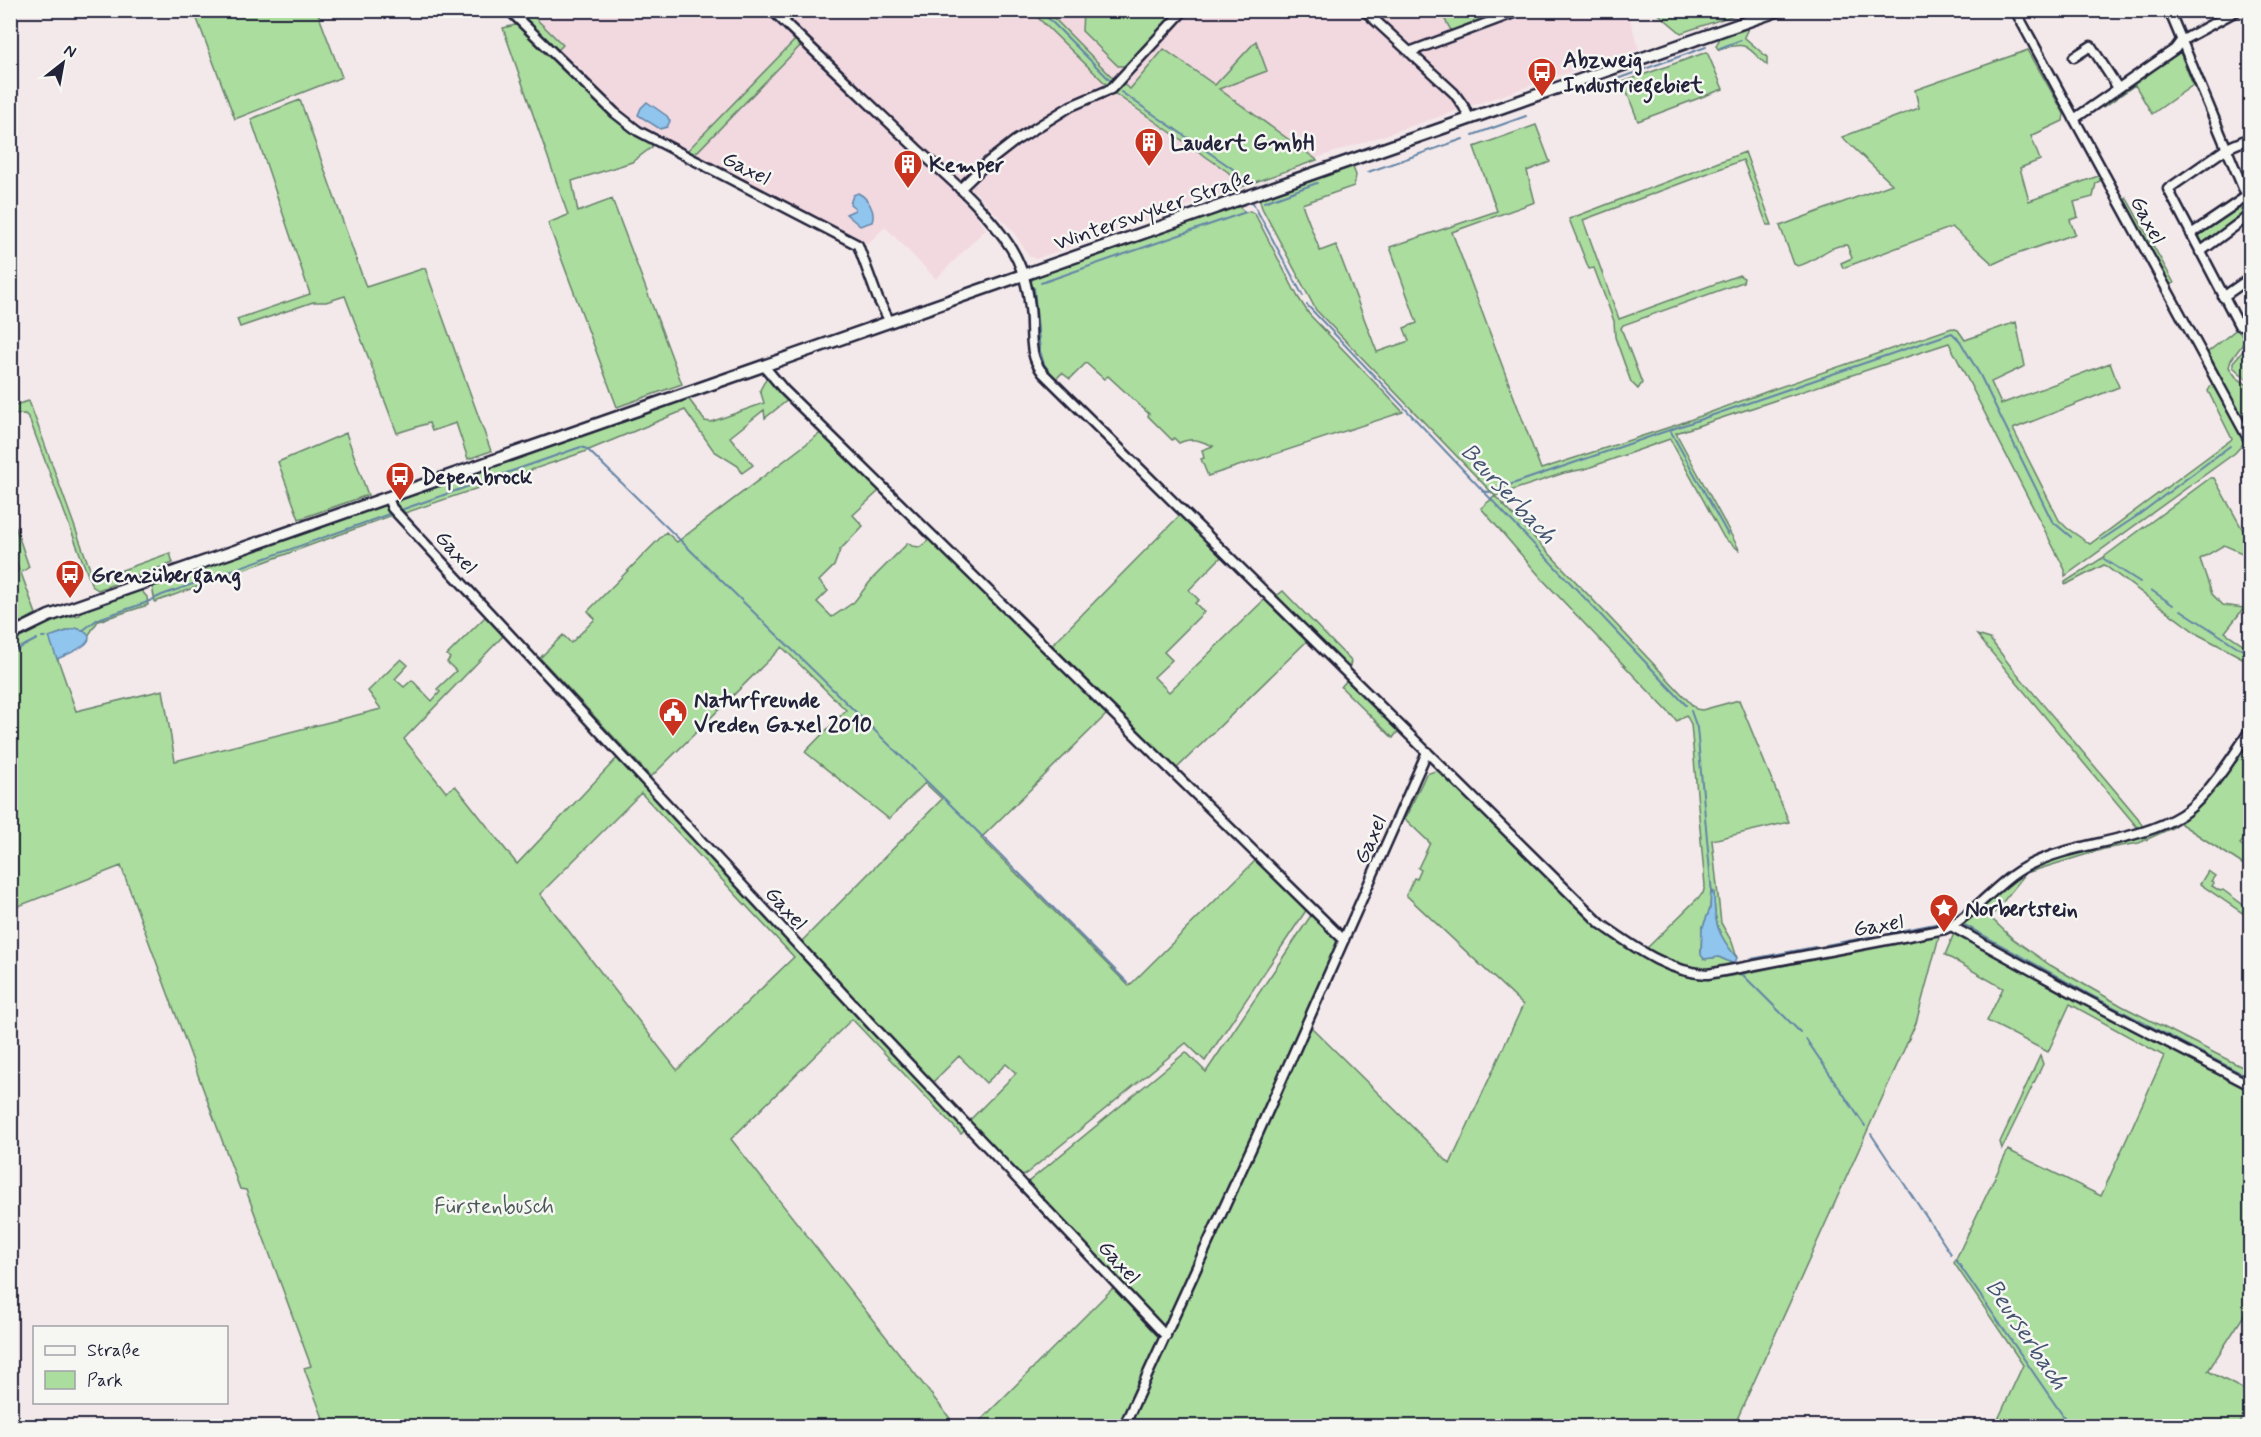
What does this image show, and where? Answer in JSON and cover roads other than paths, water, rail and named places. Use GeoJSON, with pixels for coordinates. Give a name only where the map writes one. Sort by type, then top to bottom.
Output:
{"type":"FeatureCollection","features":[{"type":"Feature","properties":{"kind":"street","name":"Gaxel"},"geometry":{"type":"LineString","coordinates":[[509,10],[615,113],[638,131],[858,245],[878,298],[890,322]]}},
{"type":"Feature","properties":{"kind":"street","name":"Gaxel"},"geometry":{"type":"LineString","coordinates":[[772,10],[960,189],[1012,249],[1024,274],[1030,306],[1032,353],[1043,373],[1601,924],[1662,962],[1690,974],[1717,972],[1932,932],[1951,926],[2015,873],[2032,863],[2150,829],[2181,815],[2199,799],[2235,754],[2250,729]]}},
{"type":"Feature","properties":{"kind":"street"},"geometry":{"type":"LineString","coordinates":[[783,21],[793,10]]}},
{"type":"Feature","properties":{"kind":"street"},"geometry":{"type":"LineString","coordinates":[[960,189],[988,162],[1015,141],[1071,106],[1112,89],[1184,10]]}},
{"type":"Feature","properties":{"kind":"street"},"geometry":{"type":"LineString","coordinates":[[1364,10],[1454,93],[1469,118]]}},
{"type":"Feature","properties":{"kind":"street"},"geometry":{"type":"LineString","coordinates":[[1409,52],[1522,10]]}},
{"type":"Feature","properties":{"kind":"street","name":"Winterswyker Straße"},"geometry":{"type":"LineString","coordinates":[[10,635],[37,621],[1780,10]]}},
{"type":"Feature","properties":{"kind":"street","name":"Gaxel"},"geometry":{"type":"LineString","coordinates":[[2015,10],[2250,442]]}},
{"type":"Feature","properties":{"kind":"street"},"geometry":{"type":"LineString","coordinates":[[2169,10],[2249,197],[2191,234]]}},
{"type":"Feature","properties":{"kind":"street"},"geometry":{"type":"LineString","coordinates":[[2074,119],[2175,49],[2181,41],[2238,10]]}},
{"type":"Feature","properties":{"kind":"street"},"geometry":{"type":"LineString","coordinates":[[2074,57],[2091,46],[2118,88]]}},
{"type":"Feature","properties":{"kind":"street"},"geometry":{"type":"LineString","coordinates":[[2239,325],[2168,189],[2227,148],[2250,138]]}},
{"type":"Feature","properties":{"kind":"street"},"geometry":{"type":"LineString","coordinates":[[2200,252],[2250,215]]}},
{"type":"Feature","properties":{"kind":"street"},"geometry":{"type":"LineString","coordinates":[[2223,297],[2250,278]]}},
{"type":"Feature","properties":{"kind":"street"},"geometry":{"type":"LineString","coordinates":[[764,366],[784,390],[1344,940]]}},
{"type":"Feature","properties":{"kind":"street","name":"Gaxel"},"geometry":{"type":"LineString","coordinates":[[388,498],[392,508],[672,810],[1166,1336]]}},
{"type":"Feature","properties":{"kind":"street","name":"Gaxel"},"geometry":{"type":"LineString","coordinates":[[1124,1426],[1427,752]]}},
{"type":"Feature","properties":{"kind":"street"},"geometry":{"type":"LineString","coordinates":[[1951,926],[2095,1005],[2250,1085]]}},
{"type":"Feature","properties":{"kind":"water"},"geometry":{"type":"Polygon","coordinates":[[[647,102],[667,116],[670,121],[667,127],[660,129],[638,115],[647,102]]]}},
{"type":"Feature","properties":{"kind":"water"},"geometry":{"type":"Polygon","coordinates":[[[858,193],[868,201],[873,214],[872,222],[860,226],[846,214],[855,210],[850,204],[853,195],[858,193]]]}},
{"type":"Feature","properties":{"kind":"water"},"geometry":{"type":"Polygon","coordinates":[[[76,628],[85,632],[89,637],[88,641],[77,650],[57,659],[49,637],[76,628]]]}},
{"type":"Feature","properties":{"kind":"water"},"geometry":{"type":"Polygon","coordinates":[[[1711,890],[1714,892],[1718,928],[1737,958],[1734,964],[1719,957],[1704,959],[1701,955],[1702,929],[1710,909],[1711,890]]]}},
{"type":"Feature","properties":{"kind":"waterway","name":"Beurserbach"},"geometry":{"type":"LineString","coordinates":[[1040,10],[1110,80]]}},
{"type":"Feature","properties":{"kind":"waterway"},"geometry":{"type":"LineString","coordinates":[[1720,48],[1741,40]]}},
{"type":"Feature","properties":{"kind":"waterway"},"geometry":{"type":"LineString","coordinates":[[1589,89],[1706,47]]}},
{"type":"Feature","properties":{"kind":"waterway","name":"Beurserbach"},"geometry":{"type":"LineString","coordinates":[[1121,92],[1233,169],[1244,184]]}},
{"type":"Feature","properties":{"kind":"waterway"},"geometry":{"type":"LineString","coordinates":[[1473,135],[1526,116]]}},
{"type":"Feature","properties":{"kind":"waterway"},"geometry":{"type":"LineString","coordinates":[[1368,172],[1463,139]]}},
{"type":"Feature","properties":{"kind":"waterway"},"geometry":{"type":"LineString","coordinates":[[1264,202],[1317,183]]}},
{"type":"Feature","properties":{"kind":"waterway","name":"Beurserbach"},"geometry":{"type":"LineString","coordinates":[[1253,203],[1303,296]]}},
{"type":"Feature","properties":{"kind":"waterway"},"geometry":{"type":"LineString","coordinates":[[1041,283],[1246,212]]}},
{"type":"Feature","properties":{"kind":"waterway"},"geometry":{"type":"LineString","coordinates":[[1034,288],[1040,351],[1044,364],[1052,375]]}},
{"type":"Feature","properties":{"kind":"waterway","name":"Beurserbach"},"geometry":{"type":"LineString","coordinates":[[1307,305],[1686,705]]}},
{"type":"Feature","properties":{"kind":"waterway"},"geometry":{"type":"LineString","coordinates":[[1482,491],[1489,492],[1952,333],[1960,341],[1980,375],[2052,521],[2071,537]]}},
{"type":"Feature","properties":{"kind":"waterway"},"geometry":{"type":"LineString","coordinates":[[1670,430],[1728,535]]}},
{"type":"Feature","properties":{"kind":"waterway"},"geometry":{"type":"LineString","coordinates":[[2101,540],[2137,516],[2230,446]]}},
{"type":"Feature","properties":{"kind":"waterway"},"geometry":{"type":"LineString","coordinates":[[398,511],[581,447],[587,449],[960,814],[1128,983]]}},
{"type":"Feature","properties":{"kind":"waterway"},"geometry":{"type":"LineString","coordinates":[[1120,456],[1176,512]]}},
{"type":"Feature","properties":{"kind":"waterway"},"geometry":{"type":"LineString","coordinates":[[82,631],[98,619],[392,513]]}},
{"type":"Feature","properties":{"kind":"waterway"},"geometry":{"type":"LineString","coordinates":[[1181,516],[1217,551]]}},
{"type":"Feature","properties":{"kind":"waterway"},"geometry":{"type":"LineString","coordinates":[[2104,559],[2140,582]]}},
{"type":"Feature","properties":{"kind":"waterway"},"geometry":{"type":"LineString","coordinates":[[2151,590],[2173,605]]}},
{"type":"Feature","properties":{"kind":"waterway"},"geometry":{"type":"LineString","coordinates":[[2181,610],[2250,655]]}},
{"type":"Feature","properties":{"kind":"waterway"},"geometry":{"type":"LineString","coordinates":[[10,653],[37,639]]}},
{"type":"Feature","properties":{"kind":"waterway","name":"Beurserbach"},"geometry":{"type":"LineString","coordinates":[[1691,711],[1697,728],[1712,894]]}},
{"type":"Feature","properties":{"kind":"waterway"},"geometry":{"type":"LineString","coordinates":[[1889,933],[1935,924],[1948,918]]}},
{"type":"Feature","properties":{"kind":"waterway"},"geometry":{"type":"LineString","coordinates":[[1965,925],[2096,998],[2250,1078]]}},
{"type":"Feature","properties":{"kind":"waterway"},"geometry":{"type":"LineString","coordinates":[[1826,945],[1874,936]]}},
{"type":"Feature","properties":{"kind":"waterway"},"geometry":{"type":"LineString","coordinates":[[1751,959],[1815,947]]}},
{"type":"Feature","properties":{"kind":"waterway","name":"Beurserbach"},"geometry":{"type":"LineString","coordinates":[[1742,974],[1800,1032]]}},
{"type":"Feature","properties":{"kind":"waterway","name":"Beurserbach"},"geometry":{"type":"LineString","coordinates":[[1806,1039],[1865,1126]]}},
{"type":"Feature","properties":{"kind":"waterway","name":"Beurserbach"},"geometry":{"type":"LineString","coordinates":[[1871,1134],[1951,1254]]}},
{"type":"Feature","properties":{"kind":"waterway","name":"Beurserbach"},"geometry":{"type":"LineString","coordinates":[[1956,1260],[2070,1426]]}},
{"type":"Feature","properties":{"kind":"place","name":"Abzweig Industriegebiet"},"geometry":{"type":"Point","coordinates":[1542,98]}},
{"type":"Feature","properties":{"kind":"place","name":"Laudert GmbH"},"geometry":{"type":"Point","coordinates":[1149,168]}},
{"type":"Feature","properties":{"kind":"place","name":"Kemper"},"geometry":{"type":"Point","coordinates":[908,190]}},
{"type":"Feature","properties":{"kind":"place","name":"Depenbrock"},"geometry":{"type":"Point","coordinates":[400,502]}},
{"type":"Feature","properties":{"kind":"place","name":"Grenzübergang"},"geometry":{"type":"Point","coordinates":[70,600]}},
{"type":"Feature","properties":{"kind":"place","name":"Naturfreunde Vreden Gaxel 2010"},"geometry":{"type":"Point","coordinates":[673,738]}},
{"type":"Feature","properties":{"kind":"place","name":"Norbertstein"},"geometry":{"type":"Point","coordinates":[1944,934]}},
{"type":"Feature","properties":{"kind":"park label","name":"Fürstenbusch"},"geometry":{"type":"Point","coordinates":[494,1205]}}]}
